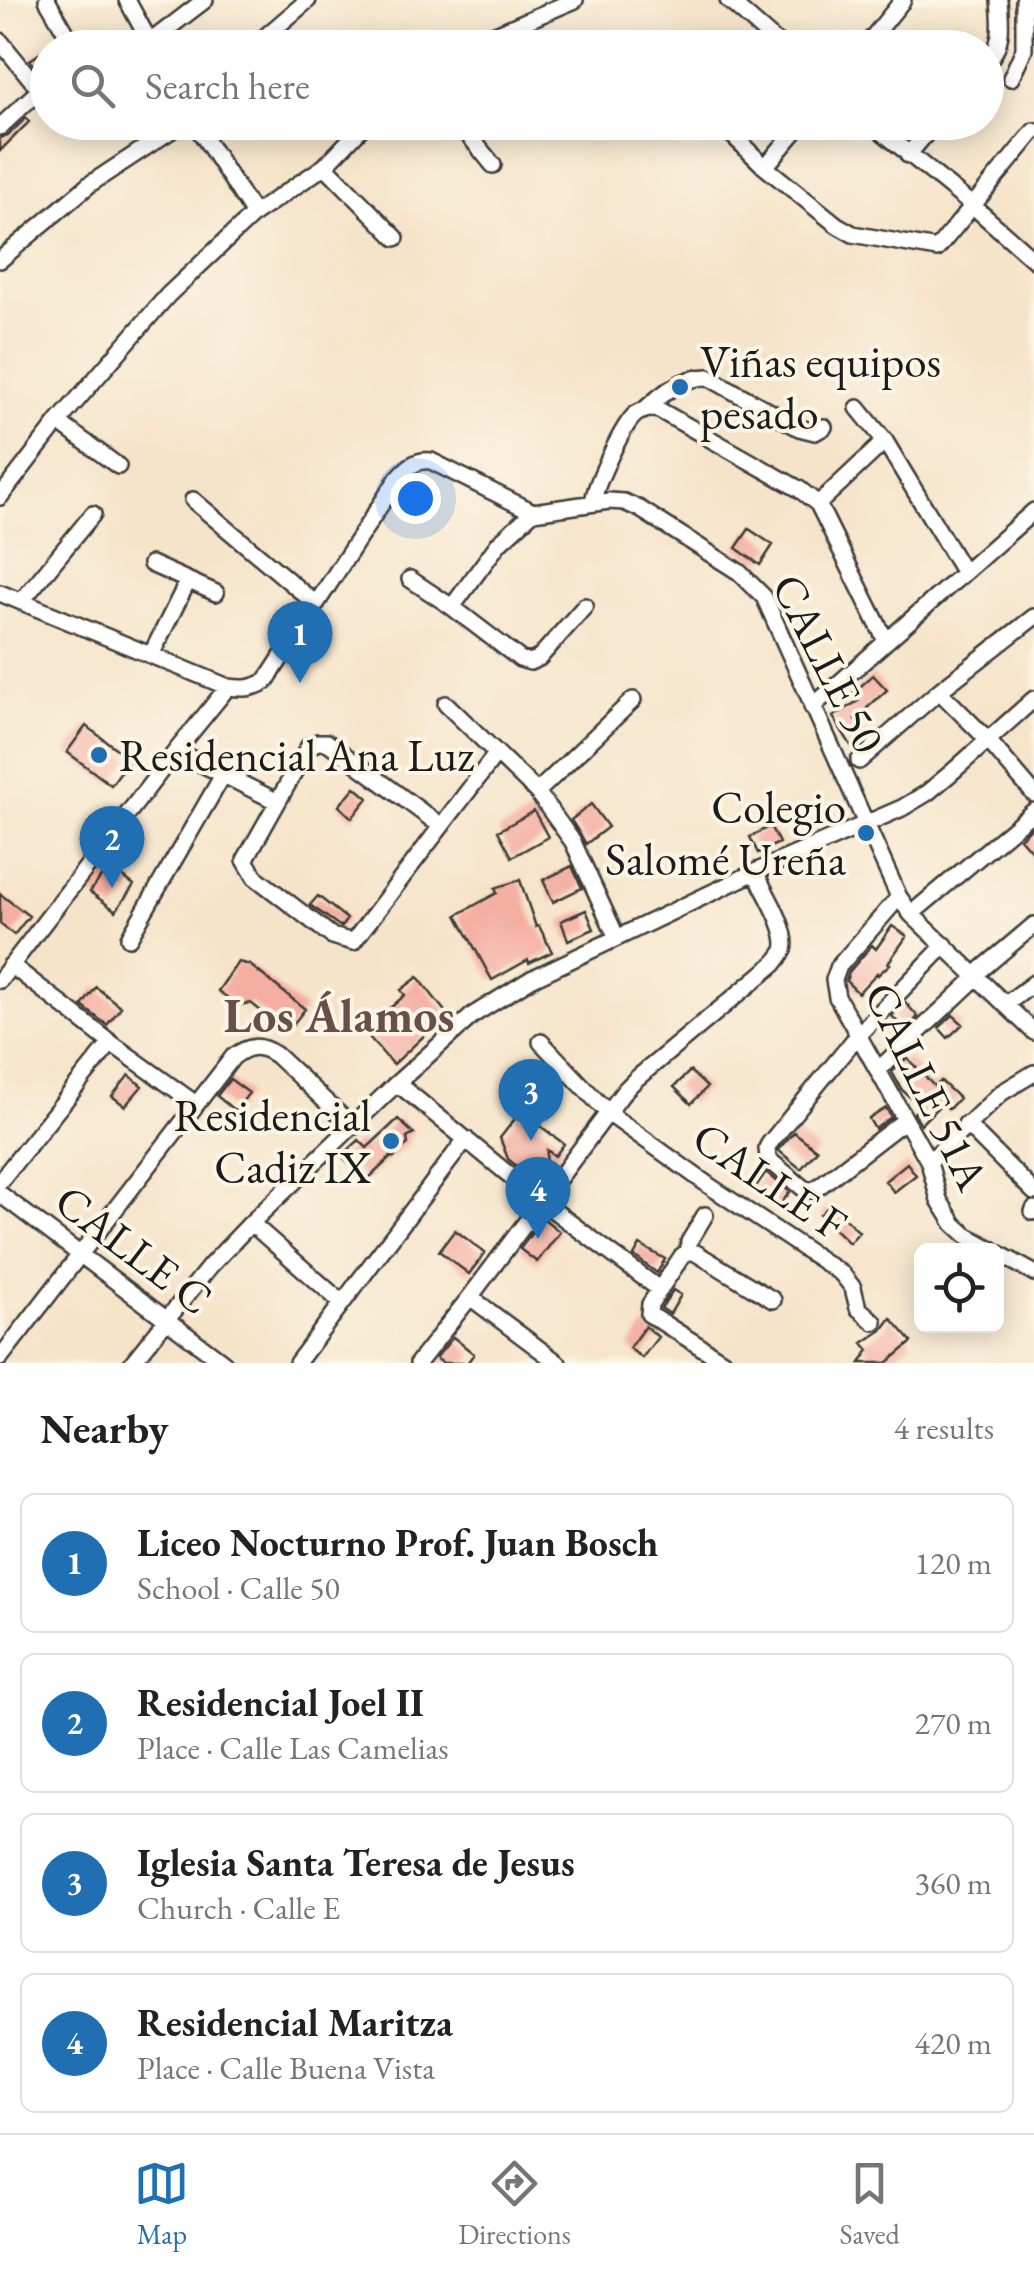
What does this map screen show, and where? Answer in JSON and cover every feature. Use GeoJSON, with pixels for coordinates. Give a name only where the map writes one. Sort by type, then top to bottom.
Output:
{"type":"FeatureCollection","features":[{"type":"Feature","properties":{"kind":"street"},"geometry":{"type":"LineString","coordinates":[[47,0],[64,30]]}},
{"type":"Feature","properties":{"kind":"street"},"geometry":{"type":"LineString","coordinates":[[126,0],[143,30]]}},
{"type":"Feature","properties":{"kind":"street"},"geometry":{"type":"LineString","coordinates":[[169,30],[205,0]]}},
{"type":"Feature","properties":{"kind":"street"},"geometry":{"type":"LineString","coordinates":[[273,30],[308,0]]}},
{"type":"Feature","properties":{"kind":"street"},"geometry":{"type":"LineString","coordinates":[[505,30],[575,0]]}},
{"type":"Feature","properties":{"kind":"street"},"geometry":{"type":"LineString","coordinates":[[879,30],[903,0]]}},
{"type":"Feature","properties":{"kind":"street"},"geometry":{"type":"LineString","coordinates":[[999,0],[1002,30]]}},
{"type":"Feature","properties":{"kind":"street"},"geometry":{"type":"LineString","coordinates":[[1011,78],[1024,50],[1024,0]]}},
{"type":"Feature","properties":{"kind":"street"},"geometry":{"type":"LineString","coordinates":[[734,2],[764,30]]}},
{"type":"Feature","properties":{"kind":"street"},"geometry":{"type":"LineString","coordinates":[[0,41],[30,72]]}},
{"type":"Feature","properties":{"kind":"street"},"geometry":{"type":"LineString","coordinates":[[0,127],[30,98]]}},
{"type":"Feature","properties":{"kind":"street"},"geometry":{"type":"LineString","coordinates":[[737,140],[837,225],[853,234],[937,248],[1034,132]]}},
{"type":"Feature","properties":{"kind":"street"},"geometry":{"type":"LineString","coordinates":[[0,260],[90,184],[157,140]]}},
{"type":"Feature","properties":{"kind":"street"},"geometry":{"type":"LineString","coordinates":[[206,140],[254,214]]}},
{"type":"Feature","properties":{"kind":"street"},"geometry":{"type":"LineString","coordinates":[[0,497],[58,422],[168,295],[254,214],[324,166],[349,140]]}},
{"type":"Feature","properties":{"kind":"street"},"geometry":{"type":"LineString","coordinates":[[473,140],[493,165]]}},
{"type":"Feature","properties":{"kind":"street"},"geometry":{"type":"LineString","coordinates":[[766,167],[788,140]]}},
{"type":"Feature","properties":{"kind":"street"},"geometry":{"type":"LineString","coordinates":[[891,140],[1034,260]]}},
{"type":"Feature","properties":{"kind":"street"},"geometry":{"type":"LineString","coordinates":[[908,155],[921,140]]}},
{"type":"Feature","properties":{"kind":"street"},"geometry":{"type":"LineString","coordinates":[[324,166],[396,238]]}},
{"type":"Feature","properties":{"kind":"street"},"geometry":{"type":"LineString","coordinates":[[593,504],[596,486],[629,422],[664,392],[698,377],[719,381],[799,428],[815,432],[824,427]]}},
{"type":"Feature","properties":{"kind":"street"},"geometry":{"type":"LineString","coordinates":[[858,408],[885,441],[964,573]]}},
{"type":"Feature","properties":{"kind":"street"},"geometry":{"type":"LineString","coordinates":[[643,410],[659,410],[799,489],[818,504],[886,641]]}},
{"type":"Feature","properties":{"kind":"street"},"geometry":{"type":"LineString","coordinates":[[58,422],[118,466]]}},
{"type":"Feature","properties":{"kind":"street"},"geometry":{"type":"LineString","coordinates":[[818,504],[885,441]]}},
{"type":"Feature","properties":{"kind":"street"},"geometry":{"type":"LineString","coordinates":[[0,593],[228,686],[257,687],[266,681],[398,478],[422,460],[533,512],[499,542],[452,607]]}},
{"type":"Feature","properties":{"kind":"street"},"geometry":{"type":"LineString","coordinates":[[193,500],[316,604]]}},
{"type":"Feature","properties":{"kind":"street","name":"CALLE 50"},"geometry":{"type":"LineString","coordinates":[[533,512],[624,502],[754,585],[764,598],[899,897],[910,914],[1034,1032]]}},
{"type":"Feature","properties":{"kind":"street"},"geometry":{"type":"LineString","coordinates":[[812,707],[1034,511]]}},
{"type":"Feature","properties":{"kind":"street"},"geometry":{"type":"LineString","coordinates":[[21,602],[93,514]]}},
{"type":"Feature","properties":{"kind":"street"},"geometry":{"type":"LineString","coordinates":[[151,564],[216,593]]}},
{"type":"Feature","properties":{"kind":"street"},"geometry":{"type":"LineString","coordinates":[[410,579],[520,659],[530,662],[540,658],[585,606]]}},
{"type":"Feature","properties":{"kind":"street"},"geometry":{"type":"LineString","coordinates":[[151,654],[188,581]]}},
{"type":"Feature","properties":{"kind":"street"},"geometry":{"type":"LineString","coordinates":[[859,761],[938,691],[1034,616]]}},
{"type":"Feature","properties":{"kind":"street"},"geometry":{"type":"LineString","coordinates":[[0,980],[228,686]]}},
{"type":"Feature","properties":{"kind":"street"},"geometry":{"type":"LineString","coordinates":[[938,691],[1034,794]]}},
{"type":"Feature","properties":{"kind":"street"},"geometry":{"type":"LineString","coordinates":[[132,1363],[210,1266],[250,1224],[473,1014],[503,994],[617,938],[902,808],[927,793],[1034,699]]}},
{"type":"Feature","properties":{"kind":"street"},"geometry":{"type":"LineString","coordinates":[[537,792],[633,700]]}},
{"type":"Feature","properties":{"kind":"street"},"geometry":{"type":"LineString","coordinates":[[446,704],[537,792],[573,842],[617,938]]}},
{"type":"Feature","properties":{"kind":"street"},"geometry":{"type":"LineString","coordinates":[[442,826],[327,742],[318,742],[308,746],[245,860],[255,876],[332,936],[353,942],[442,826],[497,753]]}},
{"type":"Feature","properties":{"kind":"street"},"geometry":{"type":"LineString","coordinates":[[176,751],[276,801]]}},
{"type":"Feature","properties":{"kind":"street"},"geometry":{"type":"LineString","coordinates":[[129,938],[223,775]]}},
{"type":"Feature","properties":{"kind":"street"},"geometry":{"type":"LineString","coordinates":[[910,914],[1034,812]]}},
{"type":"Feature","properties":{"kind":"street"},"geometry":{"type":"LineString","coordinates":[[418,1363],[636,1079],[780,956],[784,934],[755,872]]}},
{"type":"Feature","properties":{"kind":"street","name":"CALLE 51A"},"geometry":{"type":"LineString","coordinates":[[899,897],[839,966],[834,980],[836,997],[929,1162],[939,1200],[954,1224],[980,1243]]}},
{"type":"Feature","properties":{"kind":"street"},"geometry":{"type":"LineString","coordinates":[[878,1070],[1034,925]]}},
{"type":"Feature","properties":{"kind":"street"},"geometry":{"type":"LineString","coordinates":[[906,1120],[814,1191],[804,1188],[768,1159],[767,1148],[858,1035],[945,945]]}},
{"type":"Feature","properties":{"kind":"street"},"geometry":{"type":"LineString","coordinates":[[11,965],[196,1104]]}},
{"type":"Feature","properties":{"kind":"street"},"geometry":{"type":"LineString","coordinates":[[1006,1004],[1034,983]]}},
{"type":"Feature","properties":{"kind":"street","name":"CALLE F"},"geometry":{"type":"LineString","coordinates":[[541,1042],[608,1112],[842,1274],[853,1288],[858,1308],[874,1322]]}},
{"type":"Feature","properties":{"kind":"street"},"geometry":{"type":"LineString","coordinates":[[0,1181],[111,1043]]}},
{"type":"Feature","properties":{"kind":"street"},"geometry":{"type":"LineString","coordinates":[[0,1358],[243,1049],[254,1046],[276,1054],[353,1127]]}},
{"type":"Feature","properties":{"kind":"street"},"geometry":{"type":"LineString","coordinates":[[929,1162],[1000,1093],[1034,1074]]}},
{"type":"Feature","properties":{"kind":"street"},"geometry":{"type":"LineString","coordinates":[[397,1083],[541,1201],[659,1289]]}},
{"type":"Feature","properties":{"kind":"street"},"geometry":{"type":"LineString","coordinates":[[966,1124],[1029,1187],[1012,1197]]}},
{"type":"Feature","properties":{"kind":"street"},"geometry":{"type":"LineString","coordinates":[[297,1363],[466,1140]]}},
{"type":"Feature","properties":{"kind":"street","name":"CALLE C"},"geometry":{"type":"LineString","coordinates":[[0,1194],[224,1363]]}},
{"type":"Feature","properties":{"kind":"street"},"geometry":{"type":"LineString","coordinates":[[705,1215],[688,1251],[650,1304],[649,1314],[723,1361]]}},
{"type":"Feature","properties":{"kind":"street"},"geometry":{"type":"LineString","coordinates":[[250,1224],[341,1302]]}},
{"type":"Feature","properties":{"kind":"street"},"geometry":{"type":"LineString","coordinates":[[688,1251],[772,1300]]}},
{"type":"Feature","properties":{"kind":"street","name":"CALLE 51A"},"geometry":{"type":"LineString","coordinates":[[1004,1256],[1034,1273]]}},
{"type":"Feature","properties":{"kind":"street"},"geometry":{"type":"LineString","coordinates":[[470,1297],[552,1361]]}},
{"type":"Feature","properties":{"kind":"building"},"geometry":{"type":"Polygon","coordinates":[[[26,118],[29,122],[0,151],[0,138],[26,118]]]}},
{"type":"Feature","properties":{"kind":"building"},"geometry":{"type":"Polygon","coordinates":[[[749,529],[773,545],[760,565],[736,548],[749,529]]]}},
{"type":"Feature","properties":{"kind":"building"},"geometry":{"type":"Polygon","coordinates":[[[873,675],[887,690],[855,719],[867,737],[852,747],[833,717],[858,701],[852,694],[873,675]]]}},
{"type":"Feature","properties":{"kind":"building","name":"Residencial Ana Luz"},"geometry":{"type":"Polygon","coordinates":[[[86,726],[130,759],[111,785],[67,752],[86,726]]]}},
{"type":"Feature","properties":{"kind":"building"},"geometry":{"type":"Polygon","coordinates":[[[355,787],[368,798],[352,818],[339,806],[355,787]]]}},
{"type":"Feature","properties":{"kind":"building"},"geometry":{"type":"Polygon","coordinates":[[[591,804],[608,827],[586,844],[571,820],[591,804]]]}},
{"type":"Feature","properties":{"kind":"building"},"geometry":{"type":"Polygon","coordinates":[[[534,811],[548,837],[512,857],[498,831],[534,811]]]}},
{"type":"Feature","properties":{"kind":"building"},"geometry":{"type":"Polygon","coordinates":[[[770,826],[779,843],[758,853],[750,837],[770,826]]]}},
{"type":"Feature","properties":{"kind":"building"},"geometry":{"type":"Polygon","coordinates":[[[1034,827],[1034,854],[1020,838],[1034,827]]]}},
{"type":"Feature","properties":{"kind":"building"},"geometry":{"type":"Polygon","coordinates":[[[109,866],[134,885],[116,911],[90,892],[109,866]]]}},
{"type":"Feature","properties":{"kind":"building"},"geometry":{"type":"Polygon","coordinates":[[[572,866],[582,888],[553,902],[543,880],[572,866]]]}},
{"type":"Feature","properties":{"kind":"building"},"geometry":{"type":"Polygon","coordinates":[[[520,880],[536,927],[539,926],[552,952],[492,980],[457,915],[497,893],[495,888],[520,880]]]}},
{"type":"Feature","properties":{"kind":"building"},"geometry":{"type":"Polygon","coordinates":[[[0,894],[29,916],[14,935],[0,924],[0,894]]]}},
{"type":"Feature","properties":{"kind":"building"},"geometry":{"type":"Polygon","coordinates":[[[318,896],[347,919],[341,927],[310,905],[318,896]]]}},
{"type":"Feature","properties":{"kind":"building"},"geometry":{"type":"Polygon","coordinates":[[[586,910],[594,929],[568,940],[561,921],[586,910]]]}},
{"type":"Feature","properties":{"kind":"building"},"geometry":{"type":"Polygon","coordinates":[[[892,926],[907,936],[890,964],[858,993],[846,981],[849,972],[872,945],[876,949],[892,926]]]}},
{"type":"Feature","properties":{"kind":"building"},"geometry":{"type":"Polygon","coordinates":[[[238,962],[250,965],[305,1009],[287,1032],[251,1003],[238,1005],[218,991],[238,962]]]}},
{"type":"Feature","properties":{"kind":"building"},"geometry":{"type":"Polygon","coordinates":[[[418,977],[447,1014],[393,1065],[364,1031],[405,995],[401,990],[418,977]]]}},
{"type":"Feature","properties":{"kind":"building"},"geometry":{"type":"Polygon","coordinates":[[[96,987],[121,1007],[107,1025],[82,1006],[96,987]]]}},
{"type":"Feature","properties":{"kind":"building"},"geometry":{"type":"Polygon","coordinates":[[[905,1002],[918,1017],[905,1030],[892,1016],[905,1002]]]}},
{"type":"Feature","properties":{"kind":"building"},"geometry":{"type":"Polygon","coordinates":[[[953,1015],[963,1024],[948,1038],[939,1028],[953,1015]]]}},
{"type":"Feature","properties":{"kind":"building"},"geometry":{"type":"Polygon","coordinates":[[[907,1058],[935,1087],[941,1081],[959,1098],[949,1109],[942,1103],[921,1124],[914,1113],[920,1106],[902,1090],[892,1072],[907,1058]]]}},
{"type":"Feature","properties":{"kind":"building"},"geometry":{"type":"Polygon","coordinates":[[[690,1071],[707,1087],[691,1104],[674,1087],[690,1071]]]}},
{"type":"Feature","properties":{"kind":"building"},"geometry":{"type":"Polygon","coordinates":[[[129,1075],[142,1086],[125,1106],[112,1096],[129,1075]]]}},
{"type":"Feature","properties":{"kind":"building"},"geometry":{"type":"Polygon","coordinates":[[[230,1079],[249,1093],[235,1111],[217,1096],[230,1079]]]}},
{"type":"Feature","properties":{"kind":"building"},"geometry":{"type":"Polygon","coordinates":[[[886,1108],[891,1117],[875,1129],[869,1119],[886,1108]]]}},
{"type":"Feature","properties":{"kind":"building"},"geometry":{"type":"Polygon","coordinates":[[[521,1111],[564,1144],[555,1156],[547,1150],[545,1171],[535,1174],[508,1159],[500,1138],[521,1111]]]}},
{"type":"Feature","properties":{"kind":"building"},"geometry":{"type":"Polygon","coordinates":[[[398,1119],[414,1134],[394,1158],[366,1181],[342,1156],[359,1140],[367,1148],[398,1119]]]}},
{"type":"Feature","properties":{"kind":"building"},"geometry":{"type":"Polygon","coordinates":[[[794,1132],[817,1150],[801,1169],[778,1150],[794,1132]]]}},
{"type":"Feature","properties":{"kind":"building"},"geometry":{"type":"Polygon","coordinates":[[[907,1163],[916,1175],[894,1192],[885,1181],[907,1163]]]}},
{"type":"Feature","properties":{"kind":"building"},"geometry":{"type":"Polygon","coordinates":[[[766,1172],[790,1192],[778,1207],[754,1189],[766,1172]]]}},
{"type":"Feature","properties":{"kind":"building"},"geometry":{"type":"Polygon","coordinates":[[[831,1204],[859,1232],[849,1243],[820,1215],[831,1204]]]}},
{"type":"Feature","properties":{"kind":"building"},"geometry":{"type":"Polygon","coordinates":[[[543,1218],[560,1232],[537,1262],[520,1249],[543,1218]]]}},
{"type":"Feature","properties":{"kind":"building"},"geometry":{"type":"Polygon","coordinates":[[[455,1230],[485,1253],[469,1274],[439,1251],[455,1230]]]}},
{"type":"Feature","properties":{"kind":"building"},"geometry":{"type":"Polygon","coordinates":[[[640,1245],[665,1259],[657,1273],[634,1256],[640,1245]]]}},
{"type":"Feature","properties":{"kind":"building"},"geometry":{"type":"Polygon","coordinates":[[[673,1290],[681,1295],[670,1314],[661,1308],[673,1290]]]}},
{"type":"Feature","properties":{"kind":"building"},"geometry":{"type":"Polygon","coordinates":[[[891,1318],[912,1342],[887,1363],[860,1363],[869,1350],[863,1343],[891,1318]]]}},
{"type":"Feature","properties":{"kind":"building"},"geometry":{"type":"Polygon","coordinates":[[[645,1326],[658,1337],[642,1358],[629,1348],[645,1326]]]}},
{"type":"Feature","properties":{"kind":"building"},"geometry":{"type":"Polygon","coordinates":[[[453,1337],[474,1354],[467,1363],[443,1363],[436,1358],[453,1337]]]}},
{"type":"Feature","properties":{"kind":"place","name":"Viñas equipos pesado"},"geometry":{"type":"Point","coordinates":[680,387]}},
{"type":"Feature","properties":{"kind":"place","name":"Liceo Nocturno Prof. Juan Bosch"},"geometry":{"type":"Point","coordinates":[300,683]}},
{"type":"Feature","properties":{"kind":"place","name":"Residencial Ana Luz"},"geometry":{"type":"Point","coordinates":[99,755]}},
{"type":"Feature","properties":{"kind":"place","name":"Colegio Salomé Ureña"},"geometry":{"type":"Point","coordinates":[866,833]}},
{"type":"Feature","properties":{"kind":"place","name":"Residencial Joel II"},"geometry":{"type":"Point","coordinates":[112,888]}},
{"type":"Feature","properties":{"kind":"place","name":"Residencial Cadiz IX"},"geometry":{"type":"Point","coordinates":[391,1141]}},
{"type":"Feature","properties":{"kind":"place","name":"Iglesia Santa Teresa de Jesus"},"geometry":{"type":"Point","coordinates":[531,1141]}},
{"type":"Feature","properties":{"kind":"place","name":"Residencial Maritza"},"geometry":{"type":"Point","coordinates":[538,1239]}},
{"type":"Feature","properties":{"kind":"district","name":"Los Álamos"},"geometry":{"type":"Point","coordinates":[339,1015]}}]}
